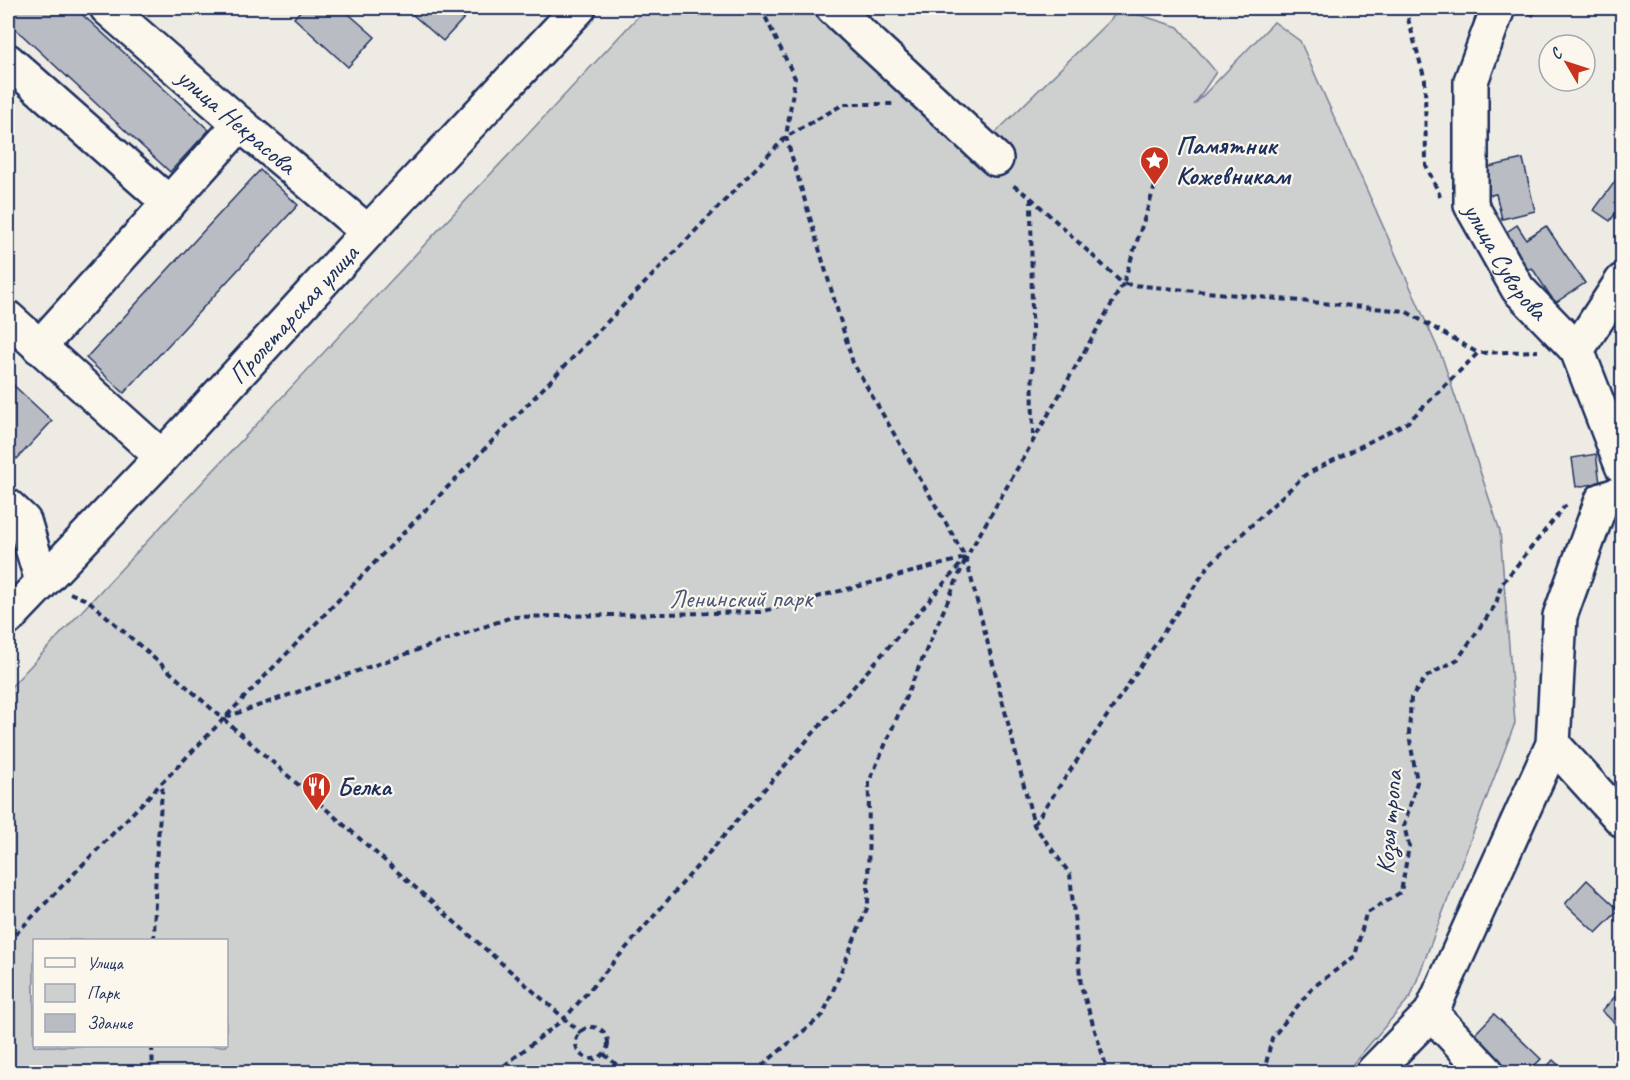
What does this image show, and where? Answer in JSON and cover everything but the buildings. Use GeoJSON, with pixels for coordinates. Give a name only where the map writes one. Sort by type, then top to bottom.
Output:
{"type":"FeatureCollection","features":[{"type":"Feature","properties":{"kind":"street","name":"улица Некрасова"},"geometry":{"type":"LineString","coordinates":[[107,8],[368,232]]}},
{"type":"Feature","properties":{"kind":"street","name":"Пролетарская улица"},"geometry":{"type":"LineString","coordinates":[[8,618],[162,457],[368,232],[579,8]]}},
{"type":"Feature","properties":{"kind":"street"},"geometry":{"type":"LineString","coordinates":[[833,8],[999,168]]}},
{"type":"Feature","properties":{"kind":"street","name":"улица Суворова"},"geometry":{"type":"LineString","coordinates":[[1497,8],[1471,81],[1471,205],[1518,289],[1577,351],[1623,281]]}},
{"type":"Feature","properties":{"kind":"street"},"geometry":{"type":"LineString","coordinates":[[8,61],[169,203]]}},
{"type":"Feature","properties":{"kind":"street"},"geometry":{"type":"LineString","coordinates":[[39,347],[240,124]]}},
{"type":"Feature","properties":{"kind":"street"},"geometry":{"type":"LineString","coordinates":[[8,318],[162,457]]}},
{"type":"Feature","properties":{"kind":"street"},"geometry":{"type":"LineString","coordinates":[[1577,351],[1623,466]]}},
{"type":"Feature","properties":{"kind":"street"},"geometry":{"type":"LineString","coordinates":[[1373,1072],[1431,1013],[1553,744],[1560,616],[1612,496]]}},
{"type":"Feature","properties":{"kind":"street"},"geometry":{"type":"LineString","coordinates":[[8,506],[24,521],[42,581]]}},
{"type":"Feature","properties":{"kind":"street"},"geometry":{"type":"LineString","coordinates":[[8,550],[42,581]]}},
{"type":"Feature","properties":{"kind":"street"},"geometry":{"type":"LineString","coordinates":[[1553,744],[1623,820]]}},
{"type":"Feature","properties":{"kind":"street"},"geometry":{"type":"LineString","coordinates":[[1431,1013],[1487,1072]]}},
{"type":"Feature","properties":{"kind":"path"},"geometry":{"type":"LineString","coordinates":[[761,8],[795,78],[786,137],[853,363],[966,558],[1034,825],[1070,874],[1081,986],[1108,1072]]}},
{"type":"Feature","properties":{"kind":"path"},"geometry":{"type":"LineString","coordinates":[[8,942],[786,137],[844,104],[896,104]]}},
{"type":"Feature","properties":{"kind":"path"},"geometry":{"type":"LineString","coordinates":[[999,168],[1123,284],[1405,311],[1478,353],[1577,351]]}},
{"type":"Feature","properties":{"kind":"path"},"geometry":{"type":"LineString","coordinates":[[753,1072],[823,1015],[868,906],[869,782],[966,558],[1123,284],[1155,186]]}},
{"type":"Feature","properties":{"kind":"path"},"geometry":{"type":"LineString","coordinates":[[1031,198],[1033,440]]}},
{"type":"Feature","properties":{"kind":"path"},"geometry":{"type":"LineString","coordinates":[[1034,825],[1209,565],[1305,475],[1408,422],[1478,353]]}},
{"type":"Feature","properties":{"kind":"path","name":"Козья тропа"},"geometry":{"type":"LineString","coordinates":[[1262,1072],[1272,1038],[1285,1021],[1312,988],[1355,956],[1366,914],[1401,892],[1409,846],[1404,826],[1417,782],[1409,734],[1410,698],[1426,676],[1458,659],[1496,604],[1501,585],[1564,507],[1585,498],[1612,496]]}},
{"type":"Feature","properties":{"kind":"path"},"geometry":{"type":"LineString","coordinates":[[223,718],[512,617],[760,612],[966,558]]}},
{"type":"Feature","properties":{"kind":"path"},"geometry":{"type":"LineString","coordinates":[[496,1072],[565,1018],[966,558]]}},
{"type":"Feature","properties":{"kind":"path"},"geometry":{"type":"LineString","coordinates":[[42,581],[89,602],[580,1033]]}},
{"type":"Feature","properties":{"kind":"path"},"geometry":{"type":"LineString","coordinates":[[154,939],[156,861],[163,781]]}},
{"type":"Feature","properties":{"kind":"path"},"geometry":{"type":"LineString","coordinates":[[589,1028],[603,1032],[608,1041],[604,1054],[599,1058],[589,1059],[580,1053],[576,1043],[580,1033],[589,1028]]}},
{"type":"Feature","properties":{"kind":"path"},"geometry":{"type":"LineString","coordinates":[[152,1047],[153,1072]]}},
{"type":"Feature","properties":{"kind":"path"},"geometry":{"type":"LineString","coordinates":[[604,1054],[626,1072]]}},
{"type":"Feature","properties":{"kind":"green space","name":"Ленинский парк"},"geometry":{"type":"Polygon","coordinates":[[[646,8],[808,8],[830,29],[912,69],[987,141],[1121,9],[1178,27],[1216,72],[1194,105],[1274,22],[1300,41],[1443,360],[1500,531],[1515,723],[1411,996],[1346,1072],[8,1072],[8,690],[646,8]]]}},
{"type":"Feature","properties":{"kind":"place","name":"Памятник Кожевникам"},"geometry":{"type":"Point","coordinates":[1155,186]}},
{"type":"Feature","properties":{"kind":"place","name":"Белка"},"geometry":{"type":"Point","coordinates":[316,812]}}]}
